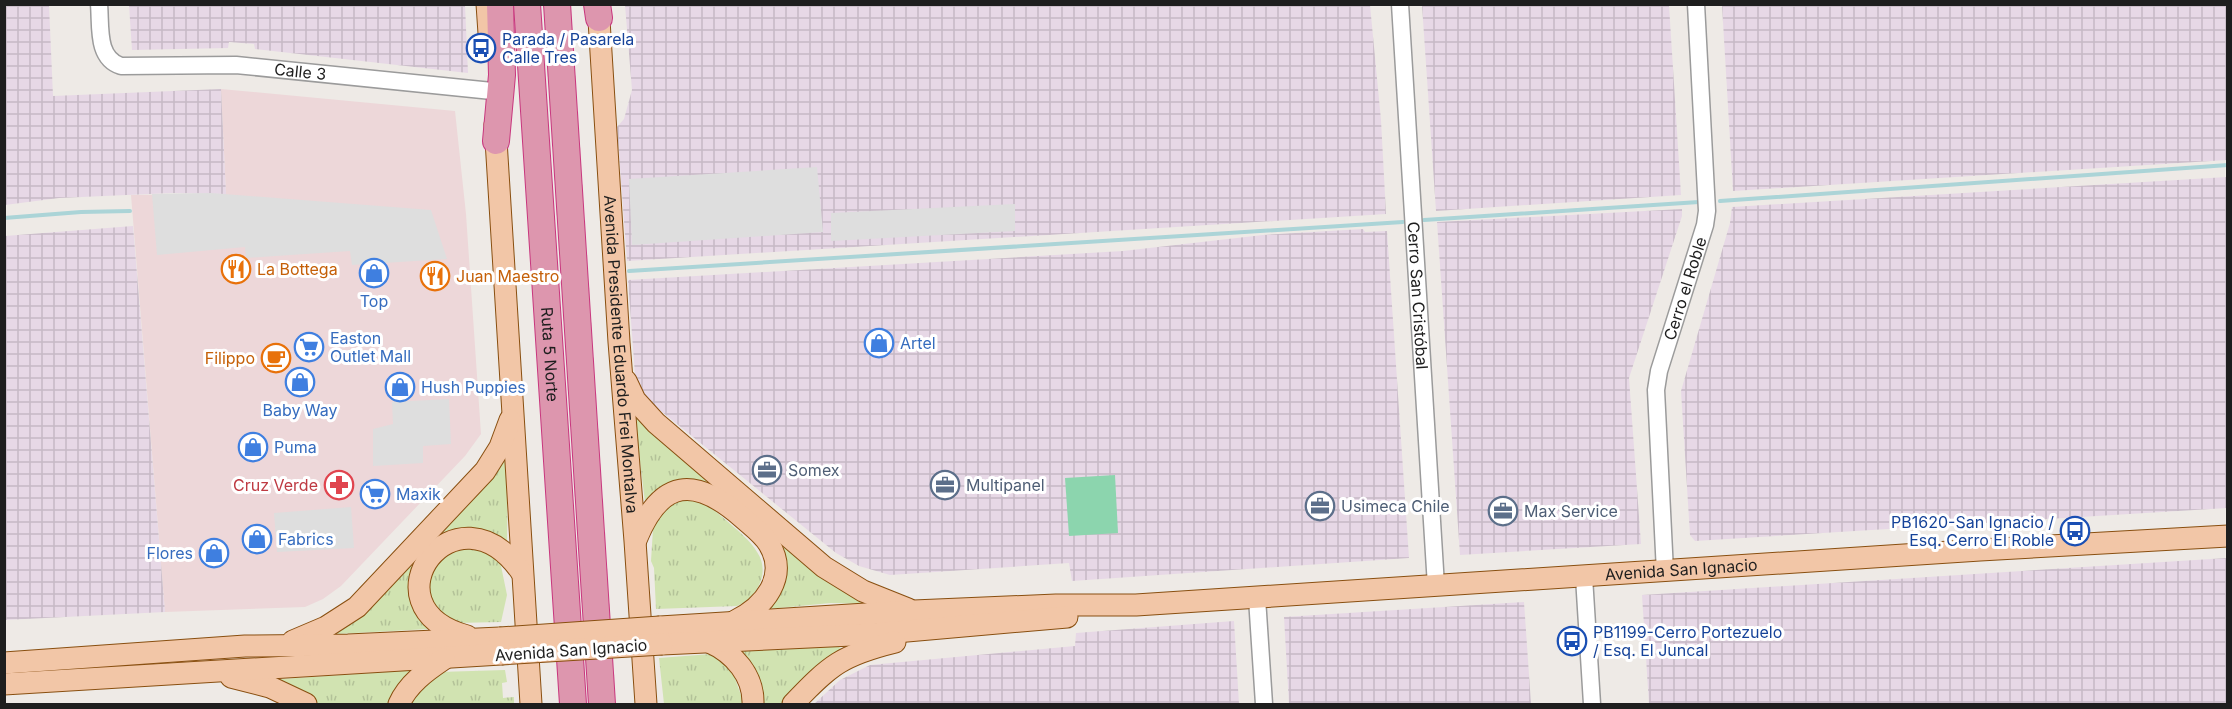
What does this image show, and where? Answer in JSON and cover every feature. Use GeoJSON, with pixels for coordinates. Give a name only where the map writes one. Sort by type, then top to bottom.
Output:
{"type":"FeatureCollection","features":[{"type":"Feature","properties":{"kind":"highway"},"geometry":{"type":"LineString","coordinates":[[496,141],[502,75],[500,4]]}},
{"type":"Feature","properties":{"kind":"highway","name":"Ruta 5 Norte"},"geometry":{"type":"LineString","coordinates":[[527,4],[573,705]]}},
{"type":"Feature","properties":{"kind":"highway","name":"Ruta 5 Norte"},"geometry":{"type":"LineString","coordinates":[[557,4],[602,705]]}},
{"type":"Feature","properties":{"kind":"main road"},"geometry":{"type":"LineString","coordinates":[[487,4],[531,705]]}},
{"type":"Feature","properties":{"kind":"main road","name":"Avenida Presidente Eduardo Frei Montalva"},"geometry":{"type":"LineString","coordinates":[[598,9],[646,705]]}},
{"type":"Feature","properties":{"kind":"main road"},"geometry":{"type":"LineString","coordinates":[[622,370],[635,399],[649,416],[824,567],[863,591],[914,611]]}},
{"type":"Feature","properties":{"kind":"main road"},"geometry":{"type":"LineString","coordinates":[[281,645],[332,625],[366,598],[485,471],[496,456],[504,438],[512,410]]}},
{"type":"Feature","properties":{"kind":"main road"},"geometry":{"type":"LineString","coordinates":[[635,541],[646,516],[658,501],[678,490],[705,492],[733,510],[766,540],[773,553],[776,567],[774,583],[766,598],[746,615],[729,624]]}},
{"type":"Feature","properties":{"kind":"main road","name":"Avenida San Ignacio"},"geometry":{"type":"LineString","coordinates":[[4,684],[444,658],[500,646],[661,636],[729,624],[914,611],[1056,605],[1136,605],[2228,536]]}},
{"type":"Feature","properties":{"kind":"main road"},"geometry":{"type":"LineString","coordinates":[[476,639],[440,626],[424,609],[420,594],[420,580],[428,559],[439,548],[451,541],[477,539],[502,550],[522,573]]}},
{"type":"Feature","properties":{"kind":"main road","name":"Avenida San Ignacio"},"geometry":{"type":"LineString","coordinates":[[661,636],[709,642],[937,630],[1076,616],[1136,605]]}},
{"type":"Feature","properties":{"kind":"main road"},"geometry":{"type":"LineString","coordinates":[[793,705],[822,674],[838,661],[859,652],[913,639],[937,630]]}},
{"type":"Feature","properties":{"kind":"main road","name":"Avenida San Ignacio"},"geometry":{"type":"LineString","coordinates":[[4,663],[244,646],[348,645],[476,639],[500,646]]}},
{"type":"Feature","properties":{"kind":"main road"},"geometry":{"type":"LineString","coordinates":[[709,642],[732,657],[746,672],[751,686],[753,705]]}},
{"type":"Feature","properties":{"kind":"main road"},"geometry":{"type":"LineString","coordinates":[[244,646],[251,658],[245,669]]}},
{"type":"Feature","properties":{"kind":"main road"},"geometry":{"type":"LineString","coordinates":[[399,705],[411,685],[430,667],[444,658]]}},
{"type":"Feature","properties":{"kind":"main road"},"geometry":{"type":"LineString","coordinates":[[212,671],[270,687],[306,705]]}},
{"type":"Feature","properties":{"kind":"street","name":"Calle 3"},"geometry":{"type":"LineString","coordinates":[[99,4],[102,45],[109,60],[114,64],[128,67],[207,64],[268,67],[492,91]]}},
{"type":"Feature","properties":{"kind":"street","name":"Cerro San Cristóbal"},"geometry":{"type":"LineString","coordinates":[[1400,4],[1436,586]]}},
{"type":"Feature","properties":{"kind":"street","name":"Cerro el Roble"},"geometry":{"type":"LineString","coordinates":[[1665,572],[1656,390],[1659,371],[1705,225],[1707,211],[1696,4]]}},
{"type":"Feature","properties":{"kind":"street"},"geometry":{"type":"LineString","coordinates":[[1584,577],[1592,705]]}},
{"type":"Feature","properties":{"kind":"street"},"geometry":{"type":"LineString","coordinates":[[1257,598],[1264,705]]}},
{"type":"Feature","properties":{"kind":"shaded area"},"geometry":{"type":"Polygon","coordinates":[[[4,5],[49,5],[53,96],[221,89],[226,194],[172,193],[59,198],[5,205],[4,5]]]}},
{"type":"Feature","properties":{"kind":"shaded area"},"geometry":{"type":"Polygon","coordinates":[[[129,5],[465,5],[468,73],[255,49],[254,44],[229,42],[228,48],[132,50],[129,5]]]}},
{"type":"Feature","properties":{"kind":"shaded area"},"geometry":{"type":"Polygon","coordinates":[[[625,5],[1370,5],[1381,120],[1386,214],[627,261],[617,127],[624,119],[632,90],[625,5]]]}},
{"type":"Feature","properties":{"kind":"shaded area"},"geometry":{"type":"Polygon","coordinates":[[[1422,5],[1669,5],[1681,195],[1436,211],[1422,5]]]}},
{"type":"Feature","properties":{"kind":"shaded area"},"geometry":{"type":"Polygon","coordinates":[[[1722,5],[2227,5],[2227,160],[1733,191],[1722,5]]]}},
{"type":"Feature","properties":{"kind":"shaded area","name":"Easton Outlet Mall"},"geometry":{"type":"Polygon","coordinates":[[[221,89],[455,111],[466,214],[481,434],[465,456],[341,586],[323,599],[305,607],[165,612],[131,195],[226,194],[221,89]]]}},
{"type":"Feature","properties":{"kind":"shaded area"},"geometry":{"type":"Polygon","coordinates":[[[817,167],[823,232],[632,245],[629,179],[817,167]]]}},
{"type":"Feature","properties":{"kind":"shaded area"},"geometry":{"type":"Polygon","coordinates":[[[2227,177],[2227,508],[1695,541],[1690,535],[1681,391],[1730,223],[1732,207],[2227,177]]]}},
{"type":"Feature","properties":{"kind":"shaded area"},"geometry":{"type":"Polygon","coordinates":[[[211,193],[431,210],[447,259],[352,265],[350,251],[246,258],[245,247],[157,255],[152,194],[211,193]]]}},
{"type":"Feature","properties":{"kind":"shaded area"},"geometry":{"type":"Polygon","coordinates":[[[1015,204],[1015,231],[831,241],[831,213],[1015,204]]]}},
{"type":"Feature","properties":{"kind":"shaded area"},"geometry":{"type":"Polygon","coordinates":[[[1682,209],[1682,216],[1629,378],[1641,544],[1460,555],[1437,222],[1682,209]]]}},
{"type":"Feature","properties":{"kind":"shaded area"},"geometry":{"type":"Polygon","coordinates":[[[133,226],[165,612],[5,620],[5,236],[133,226]]]}},
{"type":"Feature","properties":{"kind":"shaded area"},"geometry":{"type":"Polygon","coordinates":[[[1363,229],[1365,232],[1387,231],[1409,558],[1072,581],[1069,563],[890,575],[859,566],[836,553],[651,403],[637,383],[635,375],[628,280],[1123,251],[1263,235],[1363,229]]]}},
{"type":"Feature","properties":{"kind":"shaded area"},"geometry":{"type":"Polygon","coordinates":[[[449,399],[451,444],[423,446],[423,463],[373,466],[373,429],[393,424],[392,402],[449,399]]]}},
{"type":"Feature","properties":{"kind":"shaded area"},"geometry":{"type":"Polygon","coordinates":[[[351,507],[354,548],[277,552],[274,513],[351,507]]]}},
{"type":"Feature","properties":{"kind":"shaded area"},"geometry":{"type":"Polygon","coordinates":[[[2227,558],[2227,704],[1649,704],[1642,595],[2227,558]]]}},
{"type":"Feature","properties":{"kind":"shaded area"},"geometry":{"type":"Polygon","coordinates":[[[1524,602],[1531,704],[1289,704],[1284,617],[1524,602]]]}},
{"type":"Feature","properties":{"kind":"shaded area"},"geometry":{"type":"Polygon","coordinates":[[[1234,621],[1239,704],[814,704],[840,680],[870,665],[1075,646],[1076,633],[1234,621]]]}},
{"type":"Feature","properties":{"kind":"green space"},"geometry":{"type":"Polygon","coordinates":[[[633,405],[871,604],[831,603],[768,609],[769,532],[669,483],[653,492],[645,502],[633,405]]]}},
{"type":"Feature","properties":{"kind":"green space"},"geometry":{"type":"Polygon","coordinates":[[[508,450],[507,547],[432,545],[425,623],[429,629],[336,634],[335,631],[508,450]]]}},
{"type":"Feature","properties":{"kind":"green space"},"geometry":{"type":"Polygon","coordinates":[[[1115,475],[1118,533],[1069,536],[1065,478],[1115,475]]]}},
{"type":"Feature","properties":{"kind":"green space"},"geometry":{"type":"Polygon","coordinates":[[[686,499],[701,501],[711,508],[747,539],[761,560],[763,568],[760,584],[751,597],[737,606],[656,609],[654,568],[651,561],[653,529],[658,516],[673,503],[686,499]]]}},
{"type":"Feature","properties":{"kind":"green space"},"geometry":{"type":"Polygon","coordinates":[[[452,547],[481,548],[500,561],[507,595],[501,622],[455,623],[430,604],[428,574],[452,547]]]}},
{"type":"Feature","properties":{"kind":"green space"},"geometry":{"type":"Polygon","coordinates":[[[837,645],[843,651],[784,704],[760,704],[736,651],[837,645]]]}},
{"type":"Feature","properties":{"kind":"green space"},"geometry":{"type":"Polygon","coordinates":[[[711,654],[735,671],[742,704],[664,704],[659,658],[711,654]]]}},
{"type":"Feature","properties":{"kind":"green space"},"geometry":{"type":"Polygon","coordinates":[[[415,670],[391,704],[314,704],[267,680],[415,670]]]}},
{"type":"Feature","properties":{"kind":"green space"},"geometry":{"type":"Polygon","coordinates":[[[505,670],[507,682],[502,683],[503,698],[514,697],[514,704],[405,704],[439,672],[505,670]]]}},
{"type":"Feature","properties":{"kind":"waterway"},"geometry":{"type":"LineString","coordinates":[[1720,201],[2228,165]]}},
{"type":"Feature","properties":{"kind":"waterway"},"geometry":{"type":"LineString","coordinates":[[1424,220],[1699,202]]}},
{"type":"Feature","properties":{"kind":"waterway"},"geometry":{"type":"LineString","coordinates":[[4,218],[130,211]]}},
{"type":"Feature","properties":{"kind":"waterway"},"geometry":{"type":"LineString","coordinates":[[629,271],[1403,222]]}},
{"type":"Feature","properties":{"kind":"place","name":"Parada / Pasarela Calle Tres"},"geometry":{"type":"Point","coordinates":[481,48]}},
{"type":"Feature","properties":{"kind":"place","name":"La Bottega"},"geometry":{"type":"Point","coordinates":[236,269]}},
{"type":"Feature","properties":{"kind":"place","name":"Top"},"geometry":{"type":"Point","coordinates":[374,273]}},
{"type":"Feature","properties":{"kind":"place","name":"Juan Maestro"},"geometry":{"type":"Point","coordinates":[435,276]}},
{"type":"Feature","properties":{"kind":"place","name":"Artel"},"geometry":{"type":"Point","coordinates":[879,343]}},
{"type":"Feature","properties":{"kind":"place","name":"Easton Outlet Mall"},"geometry":{"type":"Point","coordinates":[309,347]}},
{"type":"Feature","properties":{"kind":"place","name":"Filippo"},"geometry":{"type":"Point","coordinates":[276,358]}},
{"type":"Feature","properties":{"kind":"place","name":"Baby Way"},"geometry":{"type":"Point","coordinates":[300,382]}},
{"type":"Feature","properties":{"kind":"place","name":"Hush Puppies"},"geometry":{"type":"Point","coordinates":[400,387]}},
{"type":"Feature","properties":{"kind":"place","name":"Puma"},"geometry":{"type":"Point","coordinates":[253,447]}},
{"type":"Feature","properties":{"kind":"place","name":"Somex"},"geometry":{"type":"Point","coordinates":[767,470]}},
{"type":"Feature","properties":{"kind":"place","name":"Cruz Verde"},"geometry":{"type":"Point","coordinates":[339,485]}},
{"type":"Feature","properties":{"kind":"place","name":"Multipanel"},"geometry":{"type":"Point","coordinates":[945,485]}},
{"type":"Feature","properties":{"kind":"place","name":"Maxik"},"geometry":{"type":"Point","coordinates":[375,494]}},
{"type":"Feature","properties":{"kind":"place","name":"Usimeca Chile"},"geometry":{"type":"Point","coordinates":[1320,506]}},
{"type":"Feature","properties":{"kind":"place","name":"Max Service"},"geometry":{"type":"Point","coordinates":[1503,511]}},
{"type":"Feature","properties":{"kind":"place","name":"PB1620-San Ignacio / Esq. Cerro El Roble"},"geometry":{"type":"Point","coordinates":[2075,531]}},
{"type":"Feature","properties":{"kind":"place","name":"Fabrics"},"geometry":{"type":"Point","coordinates":[257,539]}},
{"type":"Feature","properties":{"kind":"place","name":"Flores"},"geometry":{"type":"Point","coordinates":[214,553]}},
{"type":"Feature","properties":{"kind":"place","name":"PB1199-Cerro Portezuelo / Esq. El Juncal"},"geometry":{"type":"Point","coordinates":[1572,641]}}]}
